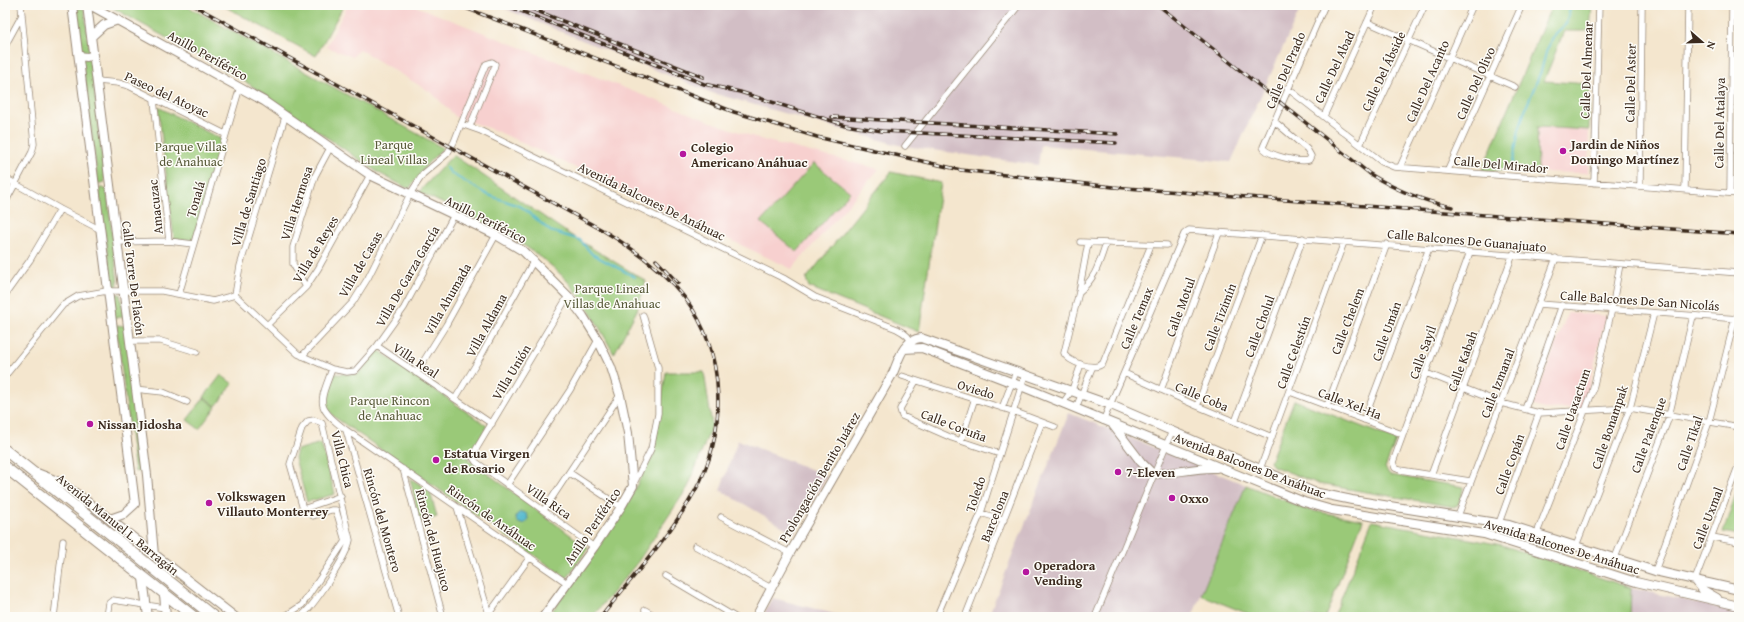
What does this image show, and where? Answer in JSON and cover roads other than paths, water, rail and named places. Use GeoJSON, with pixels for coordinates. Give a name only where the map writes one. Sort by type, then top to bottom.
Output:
{"type":"FeatureCollection","features":[{"type":"Feature","properties":{"kind":"highway","name":"Avenida Manuel L. Barragán"},"geometry":{"type":"LineString","coordinates":[[5,450],[214,617]]}},
{"type":"Feature","properties":{"kind":"highway","name":"Avenida Manuel L. Barragán"},"geometry":{"type":"LineString","coordinates":[[5,467],[194,617]]}},
{"type":"Feature","properties":{"kind":"street"},"geometry":{"type":"LineString","coordinates":[[5,204],[32,152],[34,136],[21,5]]}},
{"type":"Feature","properties":{"kind":"street"},"geometry":{"type":"LineString","coordinates":[[72,5],[135,504]]}},
{"type":"Feature","properties":{"kind":"street","name":"Calle Torre De Flacón"},"geometry":{"type":"LineString","coordinates":[[87,5],[118,242],[126,322],[130,341],[147,475],[154,555]]}},
{"type":"Feature","properties":{"kind":"street","name":"Anillo Periférico"},"geometry":{"type":"LineString","coordinates":[[90,5],[264,101],[370,175],[496,234],[523,251],[534,260],[568,296],[598,340],[611,367],[620,395],[628,433],[633,486],[621,507],[594,547],[543,617]]}},
{"type":"Feature","properties":{"kind":"street"},"geometry":{"type":"LineString","coordinates":[[905,146],[1020,5]]}},
{"type":"Feature","properties":{"kind":"street","name":"Calle Del Prado"},"geometry":{"type":"LineString","coordinates":[[1274,121],[1310,152],[1311,158],[1305,161],[1299,161],[1264,151],[1263,147],[1287,88],[1325,5]]}},
{"type":"Feature","properties":{"kind":"street","name":"Calle Del Abad"},"geometry":{"type":"LineString","coordinates":[[1324,116],[1375,5]]}},
{"type":"Feature","properties":{"kind":"street","name":"Calle Del Ábside"},"geometry":{"type":"LineString","coordinates":[[1360,146],[1425,5]]}},
{"type":"Feature","properties":{"kind":"street","name":"Calle Del Acanto"},"geometry":{"type":"LineString","coordinates":[[1400,167],[1473,5]]}},
{"type":"Feature","properties":{"kind":"street","name":"Calle Del Olivo"},"geometry":{"type":"LineString","coordinates":[[1448,170],[1522,5]]}},
{"type":"Feature","properties":{"kind":"street","name":"Calle Del Almenar"},"geometry":{"type":"LineString","coordinates":[[1594,183],[1599,5]]}},
{"type":"Feature","properties":{"kind":"street","name":"Calle Del Aster"},"geometry":{"type":"LineString","coordinates":[[1640,185],[1642,5]]}},
{"type":"Feature","properties":{"kind":"street"},"geometry":{"type":"LineString","coordinates":[[1685,189],[1688,5]]}},
{"type":"Feature","properties":{"kind":"street","name":"Calle Del Atalaya"},"geometry":{"type":"LineString","coordinates":[[1730,193],[1732,5]]}},
{"type":"Feature","properties":{"kind":"street"},"geometry":{"type":"LineString","coordinates":[[5,46],[22,14]]}},
{"type":"Feature","properties":{"kind":"street"},"geometry":{"type":"LineString","coordinates":[[92,36],[104,25],[118,20]]}},
{"type":"Feature","properties":{"kind":"street"},"geometry":{"type":"LineString","coordinates":[[1367,22],[1515,86]]}},
{"type":"Feature","properties":{"kind":"street"},"geometry":{"type":"LineString","coordinates":[[78,56],[87,57],[94,55]]}},
{"type":"Feature","properties":{"kind":"street"},"geometry":{"type":"LineString","coordinates":[[410,194],[427,170],[447,154],[454,142],[486,64],[492,62],[495,64],[494,68],[474,113],[470,126]]}},
{"type":"Feature","properties":{"kind":"street","name":"Paseo del Atoyac"},"geometry":{"type":"LineString","coordinates":[[98,81],[118,83],[129,86],[154,100],[225,134]]}},
{"type":"Feature","properties":{"kind":"street","name":"Tonalá"},"geometry":{"type":"LineString","coordinates":[[179,294],[240,87]]}},
{"type":"Feature","properties":{"kind":"street"},"geometry":{"type":"LineString","coordinates":[[476,88],[484,92]]}},
{"type":"Feature","properties":{"kind":"street","name":"Calle Del Mirador"},"geometry":{"type":"LineString","coordinates":[[1287,88],[1382,162],[1400,167],[1739,194]]}},
{"type":"Feature","properties":{"kind":"street","name":"Amacuzac"},"geometry":{"type":"LineString","coordinates":[[154,100],[170,241]]}},
{"type":"Feature","properties":{"kind":"street"},"geometry":{"type":"LineString","coordinates":[[466,110],[474,113]]}},
{"type":"Feature","properties":{"kind":"street","name":"Villa de Santiago"},"geometry":{"type":"LineString","coordinates":[[235,295],[240,266],[285,117]]}},
{"type":"Feature","properties":{"kind":"street","name":"Avenida Balcones De Anáhuac"},"geometry":{"type":"LineString","coordinates":[[461,124],[470,126],[778,276],[815,297],[897,329],[911,340],[924,338],[1027,376],[1072,390],[1111,405],[1299,486],[1327,496],[1499,523],[1538,533],[1655,571],[1739,590]]}},
{"type":"Feature","properties":{"kind":"street","name":"Villa Hermosa"},"geometry":{"type":"LineString","coordinates":[[306,287],[293,264],[293,247],[315,176],[330,148]]}},
{"type":"Feature","properties":{"kind":"street","name":"Villa de Reyes"},"geometry":{"type":"LineString","coordinates":[[267,325],[306,287],[318,269],[370,175]]}},
{"type":"Feature","properties":{"kind":"street"},"geometry":{"type":"LineString","coordinates":[[5,178],[60,209],[100,229]]}},
{"type":"Feature","properties":{"kind":"street"},"geometry":{"type":"LineString","coordinates":[[95,188],[103,185],[110,186]]}},
{"type":"Feature","properties":{"kind":"street","name":"Villa de Casas"},"geometry":{"type":"LineString","coordinates":[[302,356],[353,302],[374,267],[410,194]]}},
{"type":"Feature","properties":{"kind":"street"},"geometry":{"type":"LineString","coordinates":[[5,295],[30,260],[60,209]]}},
{"type":"Feature","properties":{"kind":"street","name":"Villa De Garza García"},"geometry":{"type":"LineString","coordinates":[[377,346],[404,308],[454,215]]}},
{"type":"Feature","properties":{"kind":"street","name":"Calle Balcones De Guanajuato"},"geometry":{"type":"LineString","coordinates":[[1192,230],[1387,244],[1739,273]]}},
{"type":"Feature","properties":{"kind":"street","name":"Calle Temax"},"geometry":{"type":"LineString","coordinates":[[1102,420],[1111,405],[1184,234],[1186,231],[1192,230]]}},
{"type":"Feature","properties":{"kind":"street","name":"Calle Motul"},"geometry":{"type":"LineString","coordinates":[[1161,390],[1219,233]]}},
{"type":"Feature","properties":{"kind":"street","name":"Villa Ahumada"},"geometry":{"type":"LineString","coordinates":[[416,373],[446,325],[496,234]]}},
{"type":"Feature","properties":{"kind":"street","name":"Calle Tizimín"},"geometry":{"type":"LineString","coordinates":[[1197,406],[1262,235]]}},
{"type":"Feature","properties":{"kind":"street","name":"Calle Cholul"},"geometry":{"type":"LineString","coordinates":[[1235,422],[1303,238]]}},
{"type":"Feature","properties":{"kind":"street"},"geometry":{"type":"LineString","coordinates":[[118,242],[170,241],[193,244]]}},
{"type":"Feature","properties":{"kind":"street"},"geometry":{"type":"LineString","coordinates":[[1080,242],[1167,245]]}},
{"type":"Feature","properties":{"kind":"street","name":"Calle Celestún"},"geometry":{"type":"LineString","coordinates":[[1260,469],[1290,392],[1344,242]]}},
{"type":"Feature","properties":{"kind":"street"},"geometry":{"type":"LineString","coordinates":[[1088,243],[1079,292],[1064,353],[1067,358],[1092,368],[1098,367],[1103,363],[1151,245]]}},
{"type":"Feature","properties":{"kind":"street"},"geometry":{"type":"LineString","coordinates":[[1079,292],[1089,283],[1095,274],[1106,243]]}},
{"type":"Feature","properties":{"kind":"street","name":"Calle Chelem"},"geometry":{"type":"LineString","coordinates":[[1327,406],[1387,244]]}},
{"type":"Feature","properties":{"kind":"street","name":"Calle Umán"},"geometry":{"type":"LineString","coordinates":[[1364,420],[1429,248]]}},
{"type":"Feature","properties":{"kind":"street","name":"Calle Sayil"},"geometry":{"type":"LineString","coordinates":[[1431,475],[1398,470],[1393,466],[1393,459],[1470,252]]}},
{"type":"Feature","properties":{"kind":"street","name":"Calle Kabah"},"geometry":{"type":"LineString","coordinates":[[1431,475],[1513,254]]}},
{"type":"Feature","properties":{"kind":"street","name":"Calle Izmanal"},"geometry":{"type":"LineString","coordinates":[[1458,516],[1470,481],[1556,258]]}},
{"type":"Feature","properties":{"kind":"street","name":"Villa Aldama"},"geometry":{"type":"LineString","coordinates":[[455,399],[481,356],[534,260]]}},
{"type":"Feature","properties":{"kind":"street","name":"Calle Uaxactum"},"geometry":{"type":"LineString","coordinates":[[1538,533],[1592,393],[1612,309],[1620,264]]}},
{"type":"Feature","properties":{"kind":"street"},"geometry":{"type":"LineString","coordinates":[[5,376],[63,305],[70,300],[90,293],[107,291],[162,291],[213,301],[235,295]]}},
{"type":"Feature","properties":{"kind":"street","name":"Villa Real"},"geometry":{"type":"LineString","coordinates":[[235,295],[302,356],[332,368],[347,372],[355,371],[377,346],[492,424]]}},
{"type":"Feature","properties":{"kind":"street","name":"Villa Unión"},"geometry":{"type":"LineString","coordinates":[[473,458],[473,452],[492,424],[568,296]]}},
{"type":"Feature","properties":{"kind":"street","name":"Calle Balcones De San Nicolás"},"geometry":{"type":"LineString","coordinates":[[1539,304],[1737,319]]}},
{"type":"Feature","properties":{"kind":"street"},"geometry":{"type":"LineString","coordinates":[[1525,409],[1562,305]]}},
{"type":"Feature","properties":{"kind":"street","name":"Calle Bonampak"},"geometry":{"type":"LineString","coordinates":[[1576,546],[1630,408],[1654,313]]}},
{"type":"Feature","properties":{"kind":"street"},"geometry":{"type":"LineString","coordinates":[[633,486],[651,449],[656,431],[658,407],[658,368],[643,315]]}},
{"type":"Feature","properties":{"kind":"street","name":"Calle Palenque"},"geometry":{"type":"LineString","coordinates":[[1615,558],[1669,414],[1693,316]]}},
{"type":"Feature","properties":{"kind":"street","name":"Calle Tikal"},"geometry":{"type":"LineString","coordinates":[[1655,571],[1709,422],[1737,319]]}},
{"type":"Feature","properties":{"kind":"street"},"geometry":{"type":"LineString","coordinates":[[111,322],[126,322]]}},
{"type":"Feature","properties":{"kind":"street"},"geometry":{"type":"LineString","coordinates":[[507,485],[570,390],[598,340]]}},
{"type":"Feature","properties":{"kind":"street"},"geometry":{"type":"LineString","coordinates":[[904,349],[913,349],[911,340]]}},
{"type":"Feature","properties":{"kind":"street","name":"Prolongación Benito Juárez"},"geometry":{"type":"LineString","coordinates":[[756,617],[790,553],[893,373],[904,349],[911,340]]}},
{"type":"Feature","properties":{"kind":"street"},"geometry":{"type":"LineString","coordinates":[[130,341],[161,341],[197,352]]}},
{"type":"Feature","properties":{"kind":"street","name":"Avenida Balcones De Anáhuac"},"geometry":{"type":"LineString","coordinates":[[913,349],[922,348],[1023,386],[1102,420],[1304,502],[1324,508],[1484,534],[1636,582],[1739,606]]}},
{"type":"Feature","properties":{"kind":"street"},"geometry":{"type":"LineString","coordinates":[[1063,403],[1072,390],[1081,364]]}},
{"type":"Feature","properties":{"kind":"street","name":"Rincón de Anáhuac"},"geometry":{"type":"LineString","coordinates":[[332,368],[322,399],[322,408],[327,414],[346,430],[568,584]]}},
{"type":"Feature","properties":{"kind":"street"},"geometry":{"type":"LineString","coordinates":[[1076,408],[1092,368]]}},
{"type":"Feature","properties":{"kind":"street"},"geometry":{"type":"LineString","coordinates":[[1002,408],[1013,371]]}},
{"type":"Feature","properties":{"kind":"street","name":"Calle Coba"},"geometry":{"type":"LineString","coordinates":[[1124,373],[1197,406],[1272,437]]}},
{"type":"Feature","properties":{"kind":"street"},"geometry":{"type":"LineString","coordinates":[[1426,373],[1501,403],[1539,413],[1630,408],[1739,427]]}},
{"type":"Feature","properties":{"kind":"street","name":"Oviedo"},"geometry":{"type":"LineString","coordinates":[[902,376],[1012,411],[1056,427]]}},
{"type":"Feature","properties":{"kind":"street"},"geometry":{"type":"LineString","coordinates":[[1023,386],[1027,376]]}},
{"type":"Feature","properties":{"kind":"street","name":"Calle Coruña"},"geometry":{"type":"LineString","coordinates":[[916,381],[900,409],[900,415],[961,442],[1000,454]]}},
{"type":"Feature","properties":{"kind":"street","name":"Toledo"},"geometry":{"type":"LineString","coordinates":[[940,617],[939,611],[981,512],[1012,411],[1023,386]]}},
{"type":"Feature","properties":{"kind":"street"},"geometry":{"type":"LineString","coordinates":[[135,389],[163,392],[187,402]]}},
{"type":"Feature","properties":{"kind":"street","name":"Calle Xel-Ha"},"geometry":{"type":"LineString","coordinates":[[1290,392],[1402,434]]}},
{"type":"Feature","properties":{"kind":"street"},"geometry":{"type":"LineString","coordinates":[[544,510],[570,473],[620,395]]}},
{"type":"Feature","properties":{"kind":"street"},"geometry":{"type":"LineString","coordinates":[[961,442],[974,400]]}},
{"type":"Feature","properties":{"kind":"street","name":"Calle Copán"},"geometry":{"type":"LineString","coordinates":[[1499,523],[1539,413]]}},
{"type":"Feature","properties":{"kind":"street","name":"Villa Chica"},"geometry":{"type":"LineString","coordinates":[[303,509],[290,464],[302,428],[312,420],[322,423],[341,496],[348,541]]}},
{"type":"Feature","properties":{"kind":"street","name":"Barcelona"},"geometry":{"type":"LineString","coordinates":[[965,617],[1042,422]]}},
{"type":"Feature","properties":{"kind":"street"},"geometry":{"type":"LineString","coordinates":[[1113,424],[1140,462],[1153,474],[1166,474],[1198,468],[1223,469]]}},
{"type":"Feature","properties":{"kind":"street","name":"Rincón del Montero"},"geometry":{"type":"LineString","coordinates":[[346,430],[399,617]]}},
{"type":"Feature","properties":{"kind":"street"},"geometry":{"type":"LineString","coordinates":[[1095,617],[1172,431]]}},
{"type":"Feature","properties":{"kind":"street","name":"Villa Rica"},"geometry":{"type":"LineString","coordinates":[[473,458],[507,485],[594,547]]}},
{"type":"Feature","properties":{"kind":"street","name":"Calle Uxmal"},"geometry":{"type":"LineString","coordinates":[[1694,580],[1712,537],[1739,464]]}},
{"type":"Feature","properties":{"kind":"street","name":"Rincón del Huajuco"},"geometry":{"type":"LineString","coordinates":[[403,469],[443,617]]}},
{"type":"Feature","properties":{"kind":"street"},"geometry":{"type":"LineString","coordinates":[[1235,474],[1253,476],[1260,469]]}},
{"type":"Feature","properties":{"kind":"street"},"geometry":{"type":"LineString","coordinates":[[32,471],[57,481],[110,519],[234,617]]}},
{"type":"Feature","properties":{"kind":"street"},"geometry":{"type":"LineString","coordinates":[[132,477],[140,473],[147,475]]}},
{"type":"Feature","properties":{"kind":"street"},"geometry":{"type":"LineString","coordinates":[[570,473],[621,507]]}},
{"type":"Feature","properties":{"kind":"street"},"geometry":{"type":"LineString","coordinates":[[1431,475],[1470,481]]}},
{"type":"Feature","properties":{"kind":"street"},"geometry":{"type":"LineString","coordinates":[[303,509],[341,496]]}},
{"type":"Feature","properties":{"kind":"street"},"geometry":{"type":"LineString","coordinates":[[110,519],[124,514],[135,504]]}},
{"type":"Feature","properties":{"kind":"street"},"geometry":{"type":"LineString","coordinates":[[135,504],[149,504]]}},
{"type":"Feature","properties":{"kind":"street"},"geometry":{"type":"LineString","coordinates":[[457,507],[487,616]]}},
{"type":"Feature","properties":{"kind":"street"},"geometry":{"type":"LineString","coordinates":[[303,509],[313,516],[331,510],[336,510],[348,541]]}},
{"type":"Feature","properties":{"kind":"street"},"geometry":{"type":"LineString","coordinates":[[981,512],[1004,520]]}},
{"type":"Feature","properties":{"kind":"street"},"geometry":{"type":"LineString","coordinates":[[1458,516],[1460,525],[1484,534]]}},
{"type":"Feature","properties":{"kind":"street"},"geometry":{"type":"LineString","coordinates":[[721,517],[790,553]]}},
{"type":"Feature","properties":{"kind":"street"},"geometry":{"type":"LineString","coordinates":[[1712,537],[1739,542]]}},
{"type":"Feature","properties":{"kind":"street"},"geometry":{"type":"LineString","coordinates":[[54,617],[63,541]]}},
{"type":"Feature","properties":{"kind":"street"},"geometry":{"type":"LineString","coordinates":[[284,617],[302,606],[348,541]]}},
{"type":"Feature","properties":{"kind":"street"},"geometry":{"type":"LineString","coordinates":[[300,617],[314,602],[348,541]]}},
{"type":"Feature","properties":{"kind":"street"},"geometry":{"type":"LineString","coordinates":[[695,546],[771,588]]}},
{"type":"Feature","properties":{"kind":"street"},"geometry":{"type":"LineString","coordinates":[[487,616],[530,557]]}},
{"type":"Feature","properties":{"kind":"street"},"geometry":{"type":"LineString","coordinates":[[1636,582],[1649,580],[1655,571]]}},
{"type":"Feature","properties":{"kind":"street"},"geometry":{"type":"LineString","coordinates":[[666,576],[735,617]]}},
{"type":"Feature","properties":{"kind":"street"},"geometry":{"type":"LineString","coordinates":[[143,578],[148,617]]}},
{"type":"Feature","properties":{"kind":"street"},"geometry":{"type":"LineString","coordinates":[[1694,580],[1703,590],[1724,603]]}},
{"type":"Feature","properties":{"kind":"street"},"geometry":{"type":"LineString","coordinates":[[164,594],[166,617]]}},
{"type":"Feature","properties":{"kind":"street"},"geometry":{"type":"LineString","coordinates":[[307,599],[314,602]]}},
{"type":"Feature","properties":{"kind":"street"},"geometry":{"type":"LineString","coordinates":[[107,617],[109,603],[113,600],[165,608]]}},
{"type":"Feature","properties":{"kind":"street"},"geometry":{"type":"LineString","coordinates":[[645,610],[657,617]]}},
{"type":"Feature","properties":{"kind":"water"},"geometry":{"type":"Polygon","coordinates":[[[520,512],[524,512],[528,518],[524,524],[520,524],[516,520],[516,516],[520,512]]]}},
{"type":"Feature","properties":{"kind":"waterway"},"geometry":{"type":"LineString","coordinates":[[1511,171],[1519,130],[1525,110],[1541,71],[1547,49],[1556,33],[1566,24],[1571,5]]}},
{"type":"Feature","properties":{"kind":"waterway"},"geometry":{"type":"LineString","coordinates":[[446,167],[452,174],[488,195],[522,207],[550,231],[580,240],[592,254],[635,277]]}},
{"type":"Feature","properties":{"kind":"railway"},"geometry":{"type":"LineString","coordinates":[[193,5],[604,231],[626,245],[658,269],[685,298],[699,320],[708,343],[715,368],[718,393],[717,419],[713,444],[706,468],[685,508],[651,556],[601,617]]}},
{"type":"Feature","properties":{"kind":"railway"},"geometry":{"type":"LineString","coordinates":[[458,5],[734,112],[817,137],[961,170],[1113,187],[1739,234]]}},
{"type":"Feature","properties":{"kind":"railway"},"geometry":{"type":"LineString","coordinates":[[506,5],[704,84],[740,92],[845,125],[882,131],[1116,143]]}},
{"type":"Feature","properties":{"kind":"railway"},"geometry":{"type":"LineString","coordinates":[[522,5],[703,77]]}},
{"type":"Feature","properties":{"kind":"railway"},"geometry":{"type":"LineString","coordinates":[[1158,5],[1370,174],[1410,194],[1430,202],[1452,207]]}},
{"type":"Feature","properties":{"kind":"railway"},"geometry":{"type":"LineString","coordinates":[[832,117],[1117,134]]}},
{"type":"Feature","properties":{"kind":"railway"},"geometry":{"type":"LineString","coordinates":[[656,260],[678,283]]}},
{"type":"Feature","properties":{"kind":"place","name":"Jardin de Niños Domingo Martínez"},"geometry":{"type":"Point","coordinates":[1563,151]}},
{"type":"Feature","properties":{"kind":"place","name":"Colegio Americano Anáhuac"},"geometry":{"type":"Point","coordinates":[683,154]}},
{"type":"Feature","properties":{"kind":"place","name":"Nissan Jidosha"},"geometry":{"type":"Point","coordinates":[90,424]}},
{"type":"Feature","properties":{"kind":"place","name":"Estatua Virgen de Rosario"},"geometry":{"type":"Point","coordinates":[436,460]}},
{"type":"Feature","properties":{"kind":"place","name":"7-Eleven"},"geometry":{"type":"Point","coordinates":[1118,472]}},
{"type":"Feature","properties":{"kind":"place","name":"Oxxo"},"geometry":{"type":"Point","coordinates":[1172,498]}},
{"type":"Feature","properties":{"kind":"place","name":"Volkswagen Villauto Monterrey"},"geometry":{"type":"Point","coordinates":[209,503]}},
{"type":"Feature","properties":{"kind":"place","name":"Operadora Vending"},"geometry":{"type":"Point","coordinates":[1026,572]}},
{"type":"Feature","properties":{"kind":"park label","name":"Parque Lineal Villas"},"geometry":{"type":"Point","coordinates":[394,152]}},
{"type":"Feature","properties":{"kind":"park label","name":"Parque Villas de Anahuac"},"geometry":{"type":"Point","coordinates":[191,154]}},
{"type":"Feature","properties":{"kind":"park label","name":"Parque Lineal Villas de Anahuac"},"geometry":{"type":"Point","coordinates":[612,296]}},
{"type":"Feature","properties":{"kind":"park label","name":"Parque Rincon de Anahuac"},"geometry":{"type":"Point","coordinates":[390,408]}}]}
